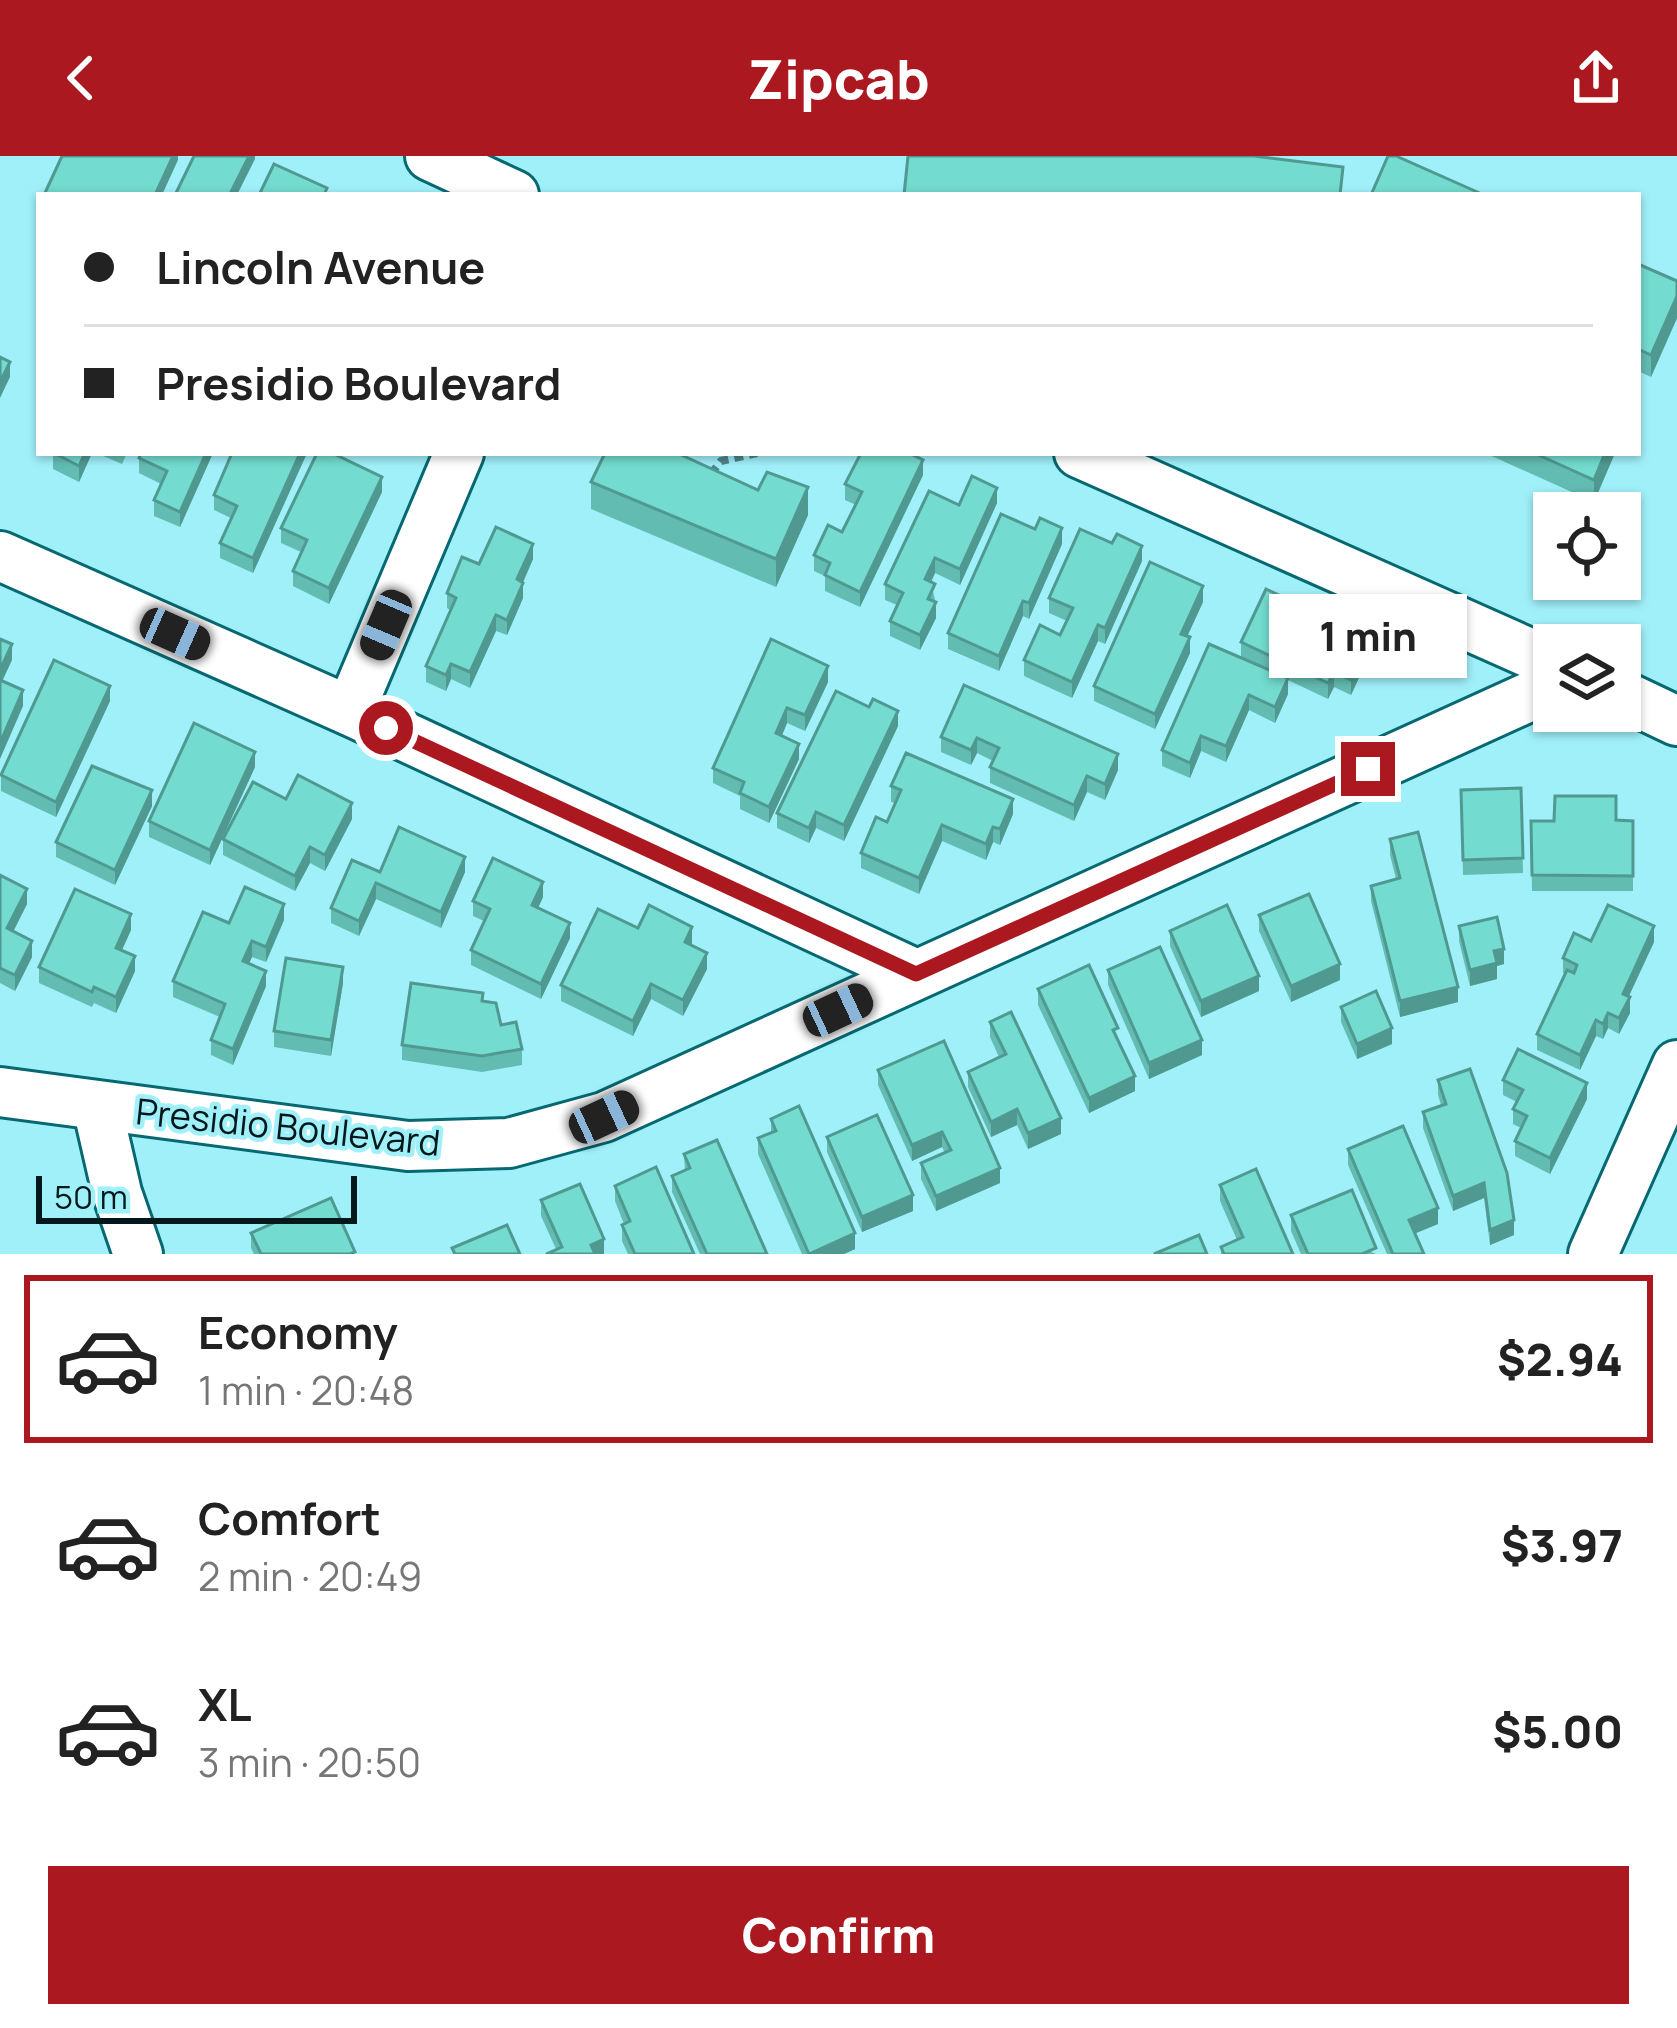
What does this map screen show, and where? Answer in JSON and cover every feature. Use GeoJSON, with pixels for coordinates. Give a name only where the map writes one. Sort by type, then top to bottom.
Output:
{"type":"FeatureCollection","features":[{"type":"Feature","properties":{"kind":"street"},"geometry":{"type":"LineString","coordinates":[[430,156],[508,192]]}},
{"type":"Feature","properties":{"kind":"street"},"geometry":{"type":"LineString","coordinates":[[350,711],[458,456]]}},
{"type":"Feature","properties":{"kind":"street"},"geometry":{"type":"LineString","coordinates":[[1086,456],[1533,655]]}},
{"type":"Feature","properties":{"kind":"street"},"geometry":{"type":"LineString","coordinates":[[0,556],[350,711],[916,974]]}},
{"type":"Feature","properties":{"kind":"street","name":"Presidio Boulevard"},"geometry":{"type":"LineString","coordinates":[[0,1092],[408,1146],[509,1143],[604,1117],[1533,694]]}},
{"type":"Feature","properties":{"kind":"street"},"geometry":{"type":"LineString","coordinates":[[1641,704],[1677,721]]}},
{"type":"Feature","properties":{"kind":"street"},"geometry":{"type":"LineString","coordinates":[[1593,1254],[1677,1065]]}},
{"type":"Feature","properties":{"kind":"street"},"geometry":{"type":"LineString","coordinates":[[97,1106],[117,1193],[138,1254]]}},
{"type":"Feature","properties":{"kind":"path"},"geometry":{"type":"LineString","coordinates":[[704,492],[721,461],[744,456]]}},
{"type":"Feature","properties":{"kind":"building"},"geometry":{"type":"Polygon","coordinates":[[[62,156],[173,156],[156,192],[45,192],[62,156]]]}},
{"type":"Feature","properties":{"kind":"building"},"geometry":{"type":"Polygon","coordinates":[[[194,156],[249,156],[231,192],[176,192],[194,156]]]}},
{"type":"Feature","properties":{"kind":"building"},"geometry":{"type":"Polygon","coordinates":[[[908,156],[1254,156],[1343,167],[1340,192],[904,192],[908,156]]]}},
{"type":"Feature","properties":{"kind":"building"},"geometry":{"type":"Polygon","coordinates":[[[1388,156],[1396,156],[1477,192],[1372,192],[1388,156]]]}},
{"type":"Feature","properties":{"kind":"building"},"geometry":{"type":"Polygon","coordinates":[[[274,164],[327,188],[325,192],[260,192],[274,164]]]}},
{"type":"Feature","properties":{"kind":"building"},"geometry":{"type":"Polygon","coordinates":[[[1641,265],[1677,281],[1677,296],[1651,355],[1641,350],[1641,265]]]}},
{"type":"Feature","properties":{"kind":"building"},"geometry":{"type":"Polygon","coordinates":[[[0,357],[10,362],[0,382],[0,357]]]}},
{"type":"Feature","properties":{"kind":"building"},"geometry":{"type":"Polygon","coordinates":[[[60,456],[84,456],[79,466],[60,456]]]}},
{"type":"Feature","properties":{"kind":"building"},"geometry":{"type":"Polygon","coordinates":[[[205,456],[180,512],[154,500],[167,471],[139,458],[205,456]]]}},
{"type":"Feature","properties":{"kind":"building"},"geometry":{"type":"Polygon","coordinates":[[[231,456],[299,456],[253,558],[220,543],[237,506],[214,495],[231,456]]]}},
{"type":"Feature","properties":{"kind":"building"},"geometry":{"type":"Polygon","coordinates":[[[316,456],[338,456],[382,477],[329,588],[293,571],[307,540],[281,528],[316,456]]]}},
{"type":"Feature","properties":{"kind":"building"},"geometry":{"type":"Polygon","coordinates":[[[604,456],[684,456],[758,490],[767,472],[808,487],[776,559],[591,482],[604,456]]]}},
{"type":"Feature","properties":{"kind":"building"},"geometry":{"type":"Polygon","coordinates":[[[859,456],[923,460],[860,592],[825,575],[830,563],[814,555],[828,525],[842,532],[862,492],[845,484],[859,456]]]}},
{"type":"Feature","properties":{"kind":"building"},"geometry":{"type":"Polygon","coordinates":[[[1541,456],[1604,456],[1594,480],[1541,456]]]}},
{"type":"Feature","properties":{"kind":"building"},"geometry":{"type":"Polygon","coordinates":[[[972,476],[997,488],[960,569],[935,558],[925,579],[935,584],[928,599],[936,602],[920,635],[890,621],[903,593],[885,584],[929,491],[959,505],[972,476]]]}},
{"type":"Feature","properties":{"kind":"building"},"geometry":{"type":"Polygon","coordinates":[[[1001,514],[1035,529],[1040,518],[1062,528],[999,656],[948,633],[1001,514]]]}},
{"type":"Feature","properties":{"kind":"building"},"geometry":{"type":"Polygon","coordinates":[[[496,527],[533,544],[517,579],[523,583],[507,620],[496,615],[470,672],[451,664],[446,675],[426,666],[456,598],[447,593],[462,557],[479,564],[496,527]]]}},
{"type":"Feature","properties":{"kind":"building"},"geometry":{"type":"Polygon","coordinates":[[[1080,529],[1112,543],[1117,534],[1142,546],[1105,628],[1098,625],[1072,682],[1024,660],[1040,625],[1060,635],[1073,608],[1049,598],[1080,529]]]}},
{"type":"Feature","properties":{"kind":"building"},"geometry":{"type":"Polygon","coordinates":[[[1150,562],[1203,586],[1181,634],[1190,637],[1155,714],[1094,686],[1150,562]]]}},
{"type":"Feature","properties":{"kind":"building"},"geometry":{"type":"Polygon","coordinates":[[[1266,589],[1370,638],[1351,680],[1334,672],[1328,683],[1241,642],[1266,589]]]}},
{"type":"Feature","properties":{"kind":"building"},"geometry":{"type":"Polygon","coordinates":[[[0,639],[12,644],[0,670],[0,639]]]}},
{"type":"Feature","properties":{"kind":"building"},"geometry":{"type":"Polygon","coordinates":[[[771,639],[828,666],[805,715],[787,708],[776,733],[799,744],[769,807],[740,793],[744,782],[713,768],[771,639]]]}},
{"type":"Feature","properties":{"kind":"building"},"geometry":{"type":"Polygon","coordinates":[[[1209,644],[1288,678],[1275,707],[1249,695],[1226,746],[1201,736],[1190,763],[1162,750],[1209,644]]]}},
{"type":"Feature","properties":{"kind":"building"},"geometry":{"type":"Polygon","coordinates":[[[54,660],[110,686],[56,802],[1,775],[54,660]]]}},
{"type":"Feature","properties":{"kind":"building"},"geometry":{"type":"Polygon","coordinates":[[[0,680],[23,690],[0,743],[0,680]]]}},
{"type":"Feature","properties":{"kind":"building"},"geometry":{"type":"Polygon","coordinates":[[[964,685],[1118,754],[1105,784],[1087,776],[1074,805],[990,767],[999,748],[977,738],[971,750],[941,737],[964,685]]]}},
{"type":"Feature","properties":{"kind":"building"},"geometry":{"type":"Polygon","coordinates":[[[836,691],[869,707],[873,699],[898,711],[844,825],[816,812],[809,828],[777,813],[836,691]]]}},
{"type":"Feature","properties":{"kind":"building"},"geometry":{"type":"Polygon","coordinates":[[[194,723],[255,752],[210,850],[149,821],[194,723]]]}},
{"type":"Feature","properties":{"kind":"building"},"geometry":{"type":"Polygon","coordinates":[[[906,753],[1013,799],[1000,829],[993,827],[986,844],[942,825],[919,878],[861,853],[876,817],[887,822],[901,790],[891,786],[906,753]]]}},
{"type":"Feature","properties":{"kind":"building"},"geometry":{"type":"Polygon","coordinates":[[[92,766],[152,790],[115,870],[56,842],[92,766]]]}},
{"type":"Feature","properties":{"kind":"building"},"geometry":{"type":"Polygon","coordinates":[[[298,775],[352,803],[325,855],[310,847],[295,876],[223,839],[253,782],[286,799],[298,775]]]}},
{"type":"Feature","properties":{"kind":"building"},"geometry":{"type":"Polygon","coordinates":[[[1521,788],[1523,858],[1463,860],[1461,790],[1521,788]]]}},
{"type":"Feature","properties":{"kind":"building"},"geometry":{"type":"Polygon","coordinates":[[[1555,796],[1616,796],[1616,820],[1633,821],[1633,876],[1532,875],[1531,821],[1554,821],[1555,796]]]}},
{"type":"Feature","properties":{"kind":"building"},"geometry":{"type":"Polygon","coordinates":[[[399,827],[465,857],[441,912],[376,883],[359,921],[331,908],[352,860],[380,872],[399,827]]]}},
{"type":"Feature","properties":{"kind":"building"},"geometry":{"type":"Polygon","coordinates":[[[1418,832],[1458,987],[1400,1001],[1371,886],[1400,878],[1390,839],[1418,832]]]}},
{"type":"Feature","properties":{"kind":"building"},"geometry":{"type":"Polygon","coordinates":[[[493,858],[543,882],[532,905],[570,923],[541,984],[471,950],[490,909],[473,901],[493,858]]]}},
{"type":"Feature","properties":{"kind":"building"},"geometry":{"type":"Polygon","coordinates":[[[0,875],[27,889],[7,928],[32,941],[15,975],[0,968],[0,875]]]}},
{"type":"Feature","properties":{"kind":"building"},"geometry":{"type":"Polygon","coordinates":[[[245,887],[284,904],[266,947],[252,941],[243,961],[266,971],[233,1049],[211,1040],[225,1004],[173,981],[203,912],[229,923],[245,887]]]}},
{"type":"Feature","properties":{"kind":"building"},"geometry":{"type":"Polygon","coordinates":[[[75,889],[131,914],[116,948],[135,956],[116,997],[94,987],[92,992],[39,967],[75,889]]]}},
{"type":"Feature","properties":{"kind":"building"},"geometry":{"type":"Polygon","coordinates":[[[1309,894],[1340,964],[1291,986],[1259,915],[1309,894]]]}},
{"type":"Feature","properties":{"kind":"building"},"geometry":{"type":"Polygon","coordinates":[[[649,905],[692,927],[685,942],[707,953],[683,1000],[651,984],[633,1021],[561,985],[598,909],[638,928],[649,905]]]}},
{"type":"Feature","properties":{"kind":"building"},"geometry":{"type":"Polygon","coordinates":[[[1227,905],[1259,976],[1201,1001],[1170,931],[1227,905]]]}},
{"type":"Feature","properties":{"kind":"building"},"geometry":{"type":"Polygon","coordinates":[[[1608,905],[1654,926],[1623,994],[1630,997],[1619,1018],[1608,1013],[1603,1024],[1596,1020],[1580,1055],[1537,1034],[1567,970],[1574,973],[1577,965],[1563,958],[1574,933],[1591,941],[1608,905]]]}},
{"type":"Feature","properties":{"kind":"building"},"geometry":{"type":"Polygon","coordinates":[[[1497,917],[1504,949],[1494,951],[1497,963],[1470,970],[1459,926],[1497,917]]]}},
{"type":"Feature","properties":{"kind":"building"},"geometry":{"type":"Polygon","coordinates":[[[1160,947],[1202,1040],[1149,1063],[1108,970],[1160,947]]]}},
{"type":"Feature","properties":{"kind":"building"},"geometry":{"type":"Polygon","coordinates":[[[286,958],[343,967],[331,1040],[274,1031],[286,958]]]}},
{"type":"Feature","properties":{"kind":"building"},"geometry":{"type":"Polygon","coordinates":[[[1089,965],[1135,1076],[1089,1098],[1038,989],[1089,965]]]}},
{"type":"Feature","properties":{"kind":"building"},"geometry":{"type":"Polygon","coordinates":[[[411,983],[483,993],[482,1001],[496,1003],[501,1025],[516,1022],[522,1049],[482,1056],[402,1045],[411,983]]]}},
{"type":"Feature","properties":{"kind":"building"},"geometry":{"type":"Polygon","coordinates":[[[1376,991],[1392,1028],[1357,1044],[1341,1007],[1376,991]]]}},
{"type":"Feature","properties":{"kind":"building"},"geometry":{"type":"Polygon","coordinates":[[[1011,1012],[1061,1118],[1028,1133],[1017,1109],[991,1122],[968,1072],[1006,1054],[990,1022],[1011,1012]]]}},
{"type":"Feature","properties":{"kind":"building"},"geometry":{"type":"Polygon","coordinates":[[[944,1041],[1000,1168],[936,1196],[921,1163],[951,1150],[942,1132],[912,1145],[878,1070],[944,1041]]]}},
{"type":"Feature","properties":{"kind":"building"},"geometry":{"type":"Polygon","coordinates":[[[1518,1049],[1587,1083],[1550,1158],[1515,1141],[1527,1116],[1513,1109],[1523,1090],[1503,1080],[1518,1049]]]}},
{"type":"Feature","properties":{"kind":"building"},"geometry":{"type":"Polygon","coordinates":[[[1470,1069],[1507,1173],[1514,1220],[1490,1230],[1484,1183],[1453,1196],[1423,1112],[1446,1104],[1438,1080],[1470,1069]]]}},
{"type":"Feature","properties":{"kind":"building"},"geometry":{"type":"Polygon","coordinates":[[[799,1106],[855,1233],[809,1254],[758,1138],[776,1131],[771,1119],[799,1106]]]}},
{"type":"Feature","properties":{"kind":"building"},"geometry":{"type":"Polygon","coordinates":[[[877,1115],[913,1195],[862,1217],[827,1137],[877,1115]]]}},
{"type":"Feature","properties":{"kind":"building"},"geometry":{"type":"Polygon","coordinates":[[[1403,1126],[1438,1208],[1409,1220],[1424,1254],[1393,1254],[1348,1149],[1403,1126]]]}},
{"type":"Feature","properties":{"kind":"building"},"geometry":{"type":"Polygon","coordinates":[[[717,1140],[767,1254],[707,1254],[672,1176],[690,1168],[684,1154],[717,1140]]]}},
{"type":"Feature","properties":{"kind":"building"},"geometry":{"type":"Polygon","coordinates":[[[656,1167],[694,1254],[635,1254],[622,1225],[630,1221],[615,1186],[656,1167]]]}},
{"type":"Feature","properties":{"kind":"building"},"geometry":{"type":"Polygon","coordinates":[[[1256,1169],[1293,1254],[1224,1254],[1221,1247],[1243,1237],[1220,1185],[1256,1169]]]}},
{"type":"Feature","properties":{"kind":"building"},"geometry":{"type":"Polygon","coordinates":[[[580,1184],[604,1239],[591,1245],[595,1254],[546,1254],[562,1247],[541,1200],[580,1184]]]}},
{"type":"Feature","properties":{"kind":"building"},"geometry":{"type":"Polygon","coordinates":[[[1352,1190],[1376,1248],[1362,1254],[1308,1254],[1291,1215],[1352,1190]]]}},
{"type":"Feature","properties":{"kind":"building"},"geometry":{"type":"Polygon","coordinates":[[[331,1198],[355,1252],[261,1254],[251,1233],[331,1198]]]}},
{"type":"Feature","properties":{"kind":"building"},"geometry":{"type":"Polygon","coordinates":[[[507,1225],[520,1254],[455,1254],[452,1248],[507,1225]]]}},
{"type":"Feature","properties":{"kind":"building"},"geometry":{"type":"Polygon","coordinates":[[[1199,1235],[1207,1254],[1154,1254],[1199,1235]]]}},
{"type":"Feature","properties":{"kind":"route"},"geometry":{"type":"LineString","coordinates":[[386,728],[916,974],[1368,769]]}}]}
